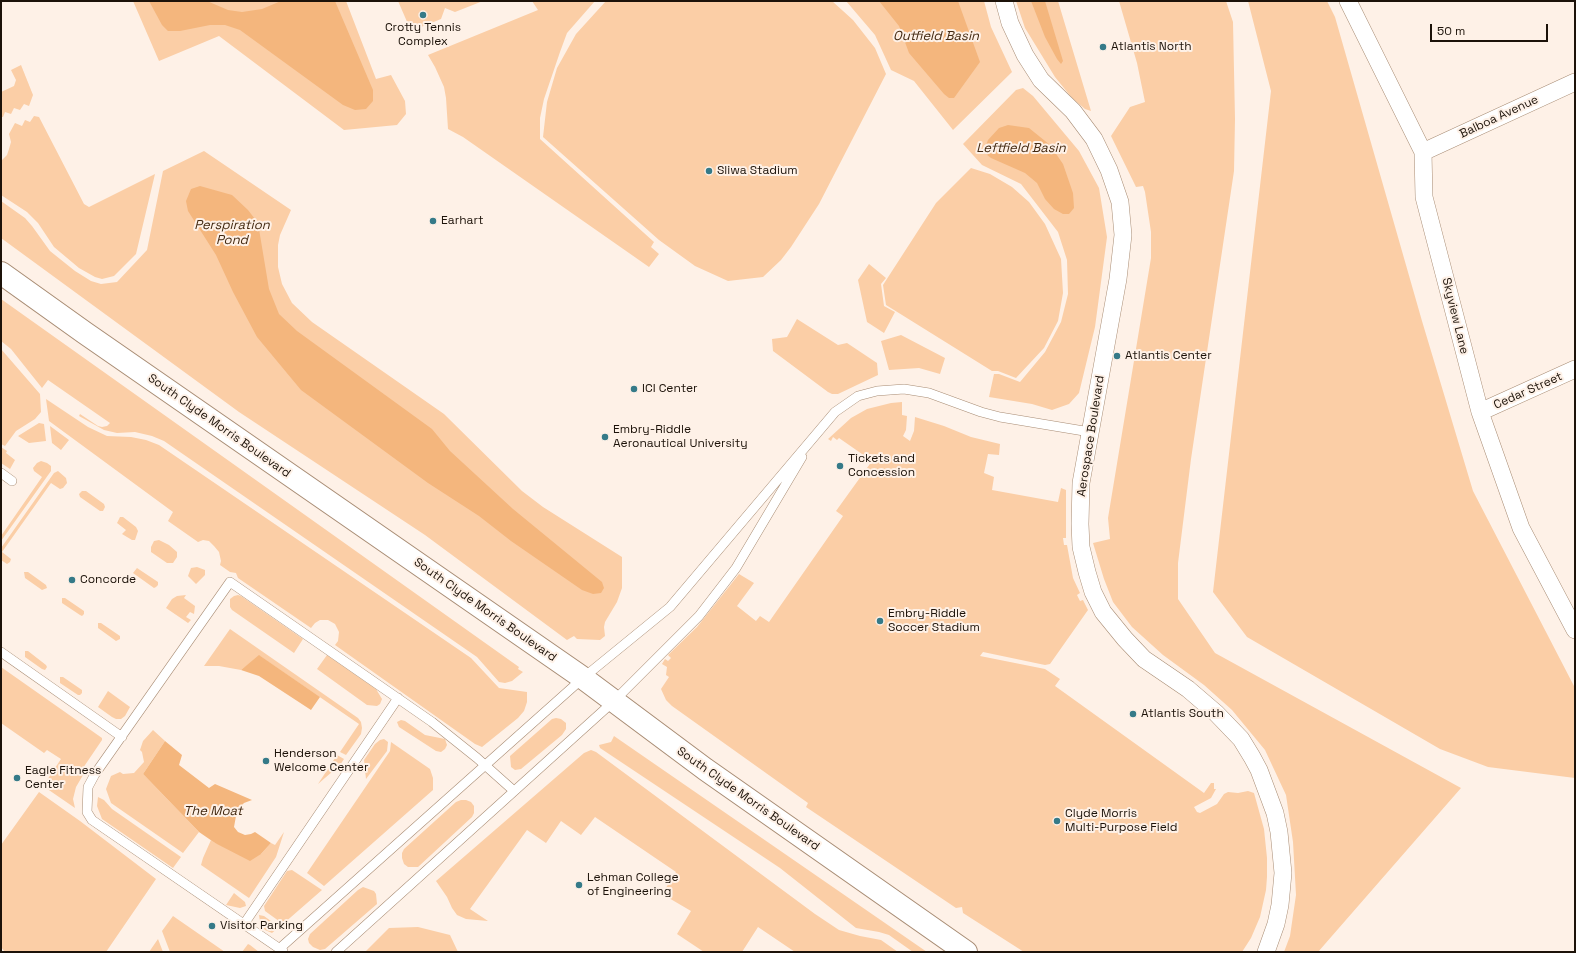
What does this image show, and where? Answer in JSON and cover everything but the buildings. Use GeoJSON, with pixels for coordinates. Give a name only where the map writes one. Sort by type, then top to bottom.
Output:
{"type":"FeatureCollection","features":[{"type":"Feature","properties":{"kind":"main road","name":"South Clyde Morris Boulevard"},"geometry":{"type":"LineString","coordinates":[[1,273],[85,333],[584,678],[705,769],[966,952]]}},
{"type":"Feature","properties":{"kind":"street","name":"Aerospace Boulevard"},"geometry":{"type":"LineString","coordinates":[[1004,1],[1010,23],[1025,55],[1037,74],[1041,80],[1073,111],[1094,139],[1109,170],[1120,202],[1123,235],[1118,279],[1081,483],[1081,547],[1087,572],[1096,598],[1103,612],[1125,639],[1144,658],[1188,689],[1216,713],[1241,739],[1252,757],[1270,796],[1279,832],[1282,856],[1282,890],[1276,924],[1266,952]]}},
{"type":"Feature","properties":{"kind":"street","name":"Skyview Lane"},"geometry":{"type":"LineString","coordinates":[[1348,1],[1423,152],[1424,197],[1480,412],[1521,528],[1575,630]]}},
{"type":"Feature","properties":{"kind":"street","name":"Balboa Avenue"},"geometry":{"type":"LineString","coordinates":[[1423,152],[1575,82]]}},
{"type":"Feature","properties":{"kind":"street","name":"Cedar Street"},"geometry":{"type":"LineString","coordinates":[[1480,412],[1575,369]]}},
{"type":"Feature","properties":{"kind":"lane"},"geometry":{"type":"LineString","coordinates":[[514,790],[486,766],[438,727],[230,582],[95,774],[88,787],[87,812],[92,820],[281,950],[486,766],[584,678],[670,607],[835,412],[858,396],[877,391],[904,389],[929,393],[981,412],[1090,432]]}},
{"type":"Feature","properties":{"kind":"lane"},"geometry":{"type":"LineString","coordinates":[[336,952],[614,701],[699,616],[736,568],[814,437]]}},
{"type":"Feature","properties":{"kind":"lane"},"geometry":{"type":"LineString","coordinates":[[1,473],[12,481]]}},
{"type":"Feature","properties":{"kind":"lane"},"geometry":{"type":"LineString","coordinates":[[1,652],[122,737]]}},
{"type":"Feature","properties":{"kind":"lane"},"geometry":{"type":"LineString","coordinates":[[244,924],[398,698]]}},
{"type":"Feature","properties":{"kind":"shaded area"},"geometry":{"type":"Polygon","coordinates":[[[133,1],[346,1],[376,79],[391,75],[405,101],[406,114],[397,125],[344,130],[219,36],[159,61],[133,1]]]}},
{"type":"Feature","properties":{"kind":"shaded area","name":"Crotty Tennis Complex"},"geometry":{"type":"Polygon","coordinates":[[[398,1],[483,1],[455,12],[445,8],[441,19],[416,29],[408,24],[398,1]]]}},
{"type":"Feature","properties":{"kind":"shaded area"},"geometry":{"type":"Polygon","coordinates":[[[532,1],[595,1],[567,33],[544,99],[540,118],[540,139],[654,242],[651,247],[659,254],[649,267],[463,137],[448,129],[444,87],[428,55],[538,10],[532,1]]]}},
{"type":"Feature","properties":{"kind":"shaded area","name":"Sliwa Stadium"},"geometry":{"type":"Polygon","coordinates":[[[606,1],[832,1],[853,20],[875,48],[886,74],[819,204],[791,247],[781,260],[763,277],[728,281],[695,266],[659,240],[543,137],[547,102],[557,68],[576,34],[606,1]]]}},
{"type":"Feature","properties":{"kind":"shaded area"},"geometry":{"type":"Polygon","coordinates":[[[846,1],[984,1],[991,27],[1012,72],[953,130],[914,81],[891,70],[875,35],[846,1]]]}},
{"type":"Feature","properties":{"kind":"shaded area"},"geometry":{"type":"Polygon","coordinates":[[[1016,1],[1058,1],[1091,111],[1085,109],[1072,98],[1055,77],[1025,28],[1016,1]]]}},
{"type":"Feature","properties":{"kind":"shaded area"},"geometry":{"type":"Polygon","coordinates":[[[1119,1],[1226,1],[1233,22],[1235,119],[1234,171],[1191,459],[1178,563],[1178,599],[1215,653],[1461,788],[1318,952],[1284,952],[1290,936],[1296,895],[1293,842],[1286,795],[1265,750],[1232,710],[1204,685],[1163,655],[1132,627],[1113,602],[1093,543],[1110,539],[1108,518],[1151,258],[1151,232],[1145,192],[1143,186],[1136,187],[1111,136],[1130,107],[1145,102],[1137,63],[1119,1]]]}},
{"type":"Feature","properties":{"kind":"shaded area"},"geometry":{"type":"Polygon","coordinates":[[[1248,1],[1327,1],[1335,17],[1422,321],[1473,491],[1575,688],[1575,778],[1488,767],[1440,749],[1247,637],[1213,592],[1271,91],[1248,1]]]}},
{"type":"Feature","properties":{"kind":"shaded area"},"geometry":{"type":"Polygon","coordinates":[[[21,65],[33,95],[29,106],[24,104],[20,110],[14,108],[11,114],[5,112],[3,117],[1,117],[1,92],[14,86],[16,80],[11,70],[21,65]]]}},
{"type":"Feature","properties":{"kind":"shaded area"},"geometry":{"type":"Polygon","coordinates":[[[1023,88],[1033,96],[1079,151],[1099,188],[1107,237],[1095,327],[1079,393],[1069,404],[1052,410],[1032,404],[989,397],[994,374],[999,374],[1020,382],[1045,352],[1061,322],[1068,294],[1067,260],[1058,232],[1021,184],[982,165],[963,144],[1016,90],[1023,88]]]}},
{"type":"Feature","properties":{"kind":"shaded area"},"geometry":{"type":"Polygon","coordinates":[[[34,116],[39,117],[84,204],[89,207],[155,174],[136,254],[114,276],[102,279],[95,277],[79,268],[54,247],[38,223],[27,212],[1,195],[1,161],[7,155],[9,149],[11,142],[9,134],[15,123],[22,126],[25,120],[30,122],[34,116]]]}},
{"type":"Feature","properties":{"kind":"shaded area"},"geometry":{"type":"Polygon","coordinates":[[[204,151],[291,210],[280,235],[278,245],[278,267],[282,284],[292,303],[312,322],[444,414],[522,491],[543,507],[622,557],[622,588],[617,602],[605,622],[605,636],[600,640],[577,639],[574,636],[567,640],[425,535],[239,412],[1,238],[1,201],[25,218],[50,251],[75,271],[91,281],[101,284],[117,282],[147,250],[163,171],[204,151]]]}},
{"type":"Feature","properties":{"kind":"shaded area"},"geometry":{"type":"Polygon","coordinates":[[[971,168],[990,174],[1012,187],[1029,202],[1045,224],[1061,259],[1063,293],[1058,321],[1044,348],[1016,378],[998,371],[992,371],[886,305],[883,285],[936,203],[971,168]]]}},
{"type":"Feature","properties":{"kind":"shaded area"},"geometry":{"type":"Polygon","coordinates":[[[869,264],[886,278],[881,284],[884,306],[895,312],[884,333],[867,322],[858,280],[869,264]]]}},
{"type":"Feature","properties":{"kind":"shaded area"},"geometry":{"type":"Polygon","coordinates":[[[1,299],[519,667],[518,669],[523,672],[512,681],[505,683],[499,682],[477,657],[164,441],[152,436],[135,432],[117,433],[104,430],[79,416],[80,414],[102,427],[107,426],[110,423],[48,380],[42,388],[11,349],[1,341],[1,299]]]}},
{"type":"Feature","properties":{"kind":"shaded area"},"geometry":{"type":"Polygon","coordinates":[[[797,319],[838,345],[847,343],[877,363],[878,375],[838,394],[828,392],[773,351],[772,339],[787,337],[797,319]]]}},
{"type":"Feature","properties":{"kind":"shaded area"},"geometry":{"type":"Polygon","coordinates":[[[901,335],[945,358],[940,374],[919,368],[889,370],[881,341],[901,335]]]}},
{"type":"Feature","properties":{"kind":"shaded area"},"geometry":{"type":"Polygon","coordinates":[[[1,349],[40,394],[41,412],[35,419],[16,431],[5,446],[1,444],[1,349]]]}},
{"type":"Feature","properties":{"kind":"shaded area"},"geometry":{"type":"Polygon","coordinates":[[[46,399],[88,427],[107,436],[131,437],[146,440],[159,445],[471,658],[499,688],[527,692],[527,702],[524,711],[518,718],[482,747],[475,744],[335,645],[338,641],[339,632],[335,624],[328,620],[320,620],[311,628],[238,578],[236,573],[230,572],[220,565],[221,561],[219,552],[209,541],[203,540],[198,542],[168,521],[173,512],[49,421],[46,399]]]}},
{"type":"Feature","properties":{"kind":"shaded area"},"geometry":{"type":"Polygon","coordinates":[[[902,402],[902,415],[907,416],[906,430],[903,436],[910,441],[914,431],[915,417],[944,426],[971,437],[1000,444],[999,455],[988,454],[984,473],[994,477],[992,490],[1058,502],[1061,488],[1066,490],[1066,538],[1063,538],[1064,545],[1067,545],[1073,578],[1080,593],[1077,595],[1080,601],[1083,600],[1088,610],[1050,664],[1045,665],[983,652],[980,656],[1045,669],[1060,679],[1055,686],[1204,793],[1211,783],[1214,783],[1214,789],[1216,789],[1211,798],[1194,807],[1197,812],[1200,813],[1217,804],[1224,794],[1228,792],[1238,793],[1248,791],[1254,793],[1264,829],[1267,877],[1266,890],[1260,917],[1251,938],[1242,952],[1024,952],[963,913],[962,907],[956,908],[806,807],[808,803],[672,706],[666,700],[661,689],[669,677],[666,675],[667,667],[662,664],[665,659],[668,661],[671,658],[668,655],[697,627],[739,574],[754,583],[737,606],[756,621],[760,616],[769,622],[843,516],[836,511],[872,461],[839,438],[837,440],[833,437],[831,441],[828,439],[851,418],[867,409],[902,402]]]}},
{"type":"Feature","properties":{"kind":"shaded area"},"geometry":{"type":"Polygon","coordinates":[[[39,423],[44,424],[46,441],[29,443],[18,436],[39,423]]]}},
{"type":"Feature","properties":{"kind":"shaded area"},"geometry":{"type":"Polygon","coordinates":[[[50,426],[69,440],[61,450],[52,443],[50,426]]]}},
{"type":"Feature","properties":{"kind":"shaded area"},"geometry":{"type":"Polygon","coordinates":[[[1,447],[15,460],[10,469],[1,463],[1,447]]]}},
{"type":"Feature","properties":{"kind":"shaded area"},"geometry":{"type":"Polygon","coordinates":[[[41,461],[51,466],[51,471],[1,541],[1,536],[42,477],[34,471],[33,468],[41,461]]]}},
{"type":"Feature","properties":{"kind":"shaded area"},"geometry":{"type":"Polygon","coordinates":[[[58,471],[66,478],[67,483],[60,489],[51,483],[2,552],[11,559],[7,564],[1,560],[1,548],[54,473],[58,471]]]}},
{"type":"Feature","properties":{"kind":"shaded area"},"geometry":{"type":"Polygon","coordinates":[[[82,491],[86,491],[104,504],[105,507],[103,511],[100,511],[80,497],[79,494],[82,491]]]}},
{"type":"Feature","properties":{"kind":"shaded area"},"geometry":{"type":"Polygon","coordinates":[[[120,517],[123,517],[136,527],[138,531],[135,540],[132,540],[122,534],[126,530],[117,523],[120,517]]]}},
{"type":"Feature","properties":{"kind":"shaded area"},"geometry":{"type":"Polygon","coordinates":[[[159,540],[169,545],[177,552],[177,557],[173,563],[167,563],[151,552],[151,547],[154,541],[159,540]]]}},
{"type":"Feature","properties":{"kind":"shaded area"},"geometry":{"type":"Polygon","coordinates":[[[197,567],[205,570],[205,575],[196,584],[188,576],[191,568],[197,567]]]}},
{"type":"Feature","properties":{"kind":"shaded area"},"geometry":{"type":"Polygon","coordinates":[[[137,568],[158,582],[158,585],[154,588],[133,573],[137,568]]]}},
{"type":"Feature","properties":{"kind":"shaded area"},"geometry":{"type":"Polygon","coordinates":[[[24,572],[28,572],[46,585],[47,588],[42,590],[25,578],[24,572]]]}},
{"type":"Feature","properties":{"kind":"shaded area"},"geometry":{"type":"Polygon","coordinates":[[[186,595],[184,598],[195,606],[194,614],[190,612],[186,617],[191,620],[188,623],[166,608],[172,599],[177,596],[186,595]]]}},
{"type":"Feature","properties":{"kind":"shaded area"},"geometry":{"type":"Polygon","coordinates":[[[238,595],[303,639],[294,653],[232,610],[230,607],[230,599],[238,595]]]}},
{"type":"Feature","properties":{"kind":"shaded area"},"geometry":{"type":"Polygon","coordinates":[[[62,598],[65,598],[84,611],[84,614],[82,616],[80,615],[62,603],[62,598]]]}},
{"type":"Feature","properties":{"kind":"shaded area"},"geometry":{"type":"Polygon","coordinates":[[[98,623],[101,623],[120,636],[120,639],[116,641],[98,628],[98,623]]]}},
{"type":"Feature","properties":{"kind":"shaded area"},"geometry":{"type":"Polygon","coordinates":[[[230,629],[358,718],[361,722],[361,734],[346,755],[340,752],[359,724],[260,656],[241,670],[219,666],[204,666],[230,629]]]}},
{"type":"Feature","properties":{"kind":"shaded area"},"geometry":{"type":"Polygon","coordinates":[[[25,651],[28,651],[46,665],[47,667],[45,670],[25,657],[25,651]]]}},
{"type":"Feature","properties":{"kind":"shaded area"},"geometry":{"type":"Polygon","coordinates":[[[327,655],[376,689],[382,699],[380,704],[377,706],[367,705],[317,669],[327,655]]]}},
{"type":"Feature","properties":{"kind":"shaded area"},"geometry":{"type":"Polygon","coordinates":[[[1,667],[102,738],[83,768],[86,770],[76,787],[73,799],[75,808],[43,786],[61,759],[47,750],[44,753],[1,723],[1,667]]]}},
{"type":"Feature","properties":{"kind":"shaded area"},"geometry":{"type":"Polygon","coordinates":[[[60,677],[63,677],[82,690],[82,693],[78,695],[60,683],[60,677]]]}},
{"type":"Feature","properties":{"kind":"shaded area"},"geometry":{"type":"Polygon","coordinates":[[[108,691],[130,707],[125,716],[121,719],[112,717],[98,707],[108,691]]]}},
{"type":"Feature","properties":{"kind":"shaded area"},"geometry":{"type":"Polygon","coordinates":[[[552,719],[561,719],[566,723],[566,729],[562,735],[521,769],[515,770],[511,767],[510,756],[552,719]]]}},
{"type":"Feature","properties":{"kind":"shaded area"},"geometry":{"type":"Polygon","coordinates":[[[401,720],[405,721],[425,735],[445,739],[447,745],[445,749],[441,752],[436,751],[399,727],[397,722],[401,720]]]}},
{"type":"Feature","properties":{"kind":"shaded area"},"geometry":{"type":"Polygon","coordinates":[[[153,730],[165,741],[143,774],[199,832],[183,853],[111,803],[106,789],[111,776],[120,772],[123,774],[134,773],[144,762],[142,752],[140,750],[143,741],[153,730]]]}},
{"type":"Feature","properties":{"kind":"shaded area"},"geometry":{"type":"Polygon","coordinates":[[[614,736],[927,952],[913,952],[889,935],[856,928],[780,868],[600,748],[599,745],[611,742],[614,736]]]}},
{"type":"Feature","properties":{"kind":"shaded area"},"geometry":{"type":"Polygon","coordinates":[[[384,739],[388,742],[387,751],[366,779],[364,760],[375,744],[384,739]]]}},
{"type":"Feature","properties":{"kind":"shaded area"},"geometry":{"type":"Polygon","coordinates":[[[391,742],[430,769],[433,778],[433,790],[324,886],[307,873],[390,751],[391,742]]]}},
{"type":"Feature","properties":{"kind":"shaded area"},"geometry":{"type":"Polygon","coordinates":[[[591,750],[596,752],[815,914],[839,930],[881,940],[898,952],[795,952],[758,927],[742,952],[704,952],[677,934],[691,911],[662,894],[676,872],[595,817],[581,835],[561,821],[546,843],[527,830],[470,909],[488,921],[466,919],[457,915],[436,881],[584,753],[591,750]]]}},
{"type":"Feature","properties":{"kind":"shaded area"},"geometry":{"type":"Polygon","coordinates":[[[337,755],[344,759],[340,765],[318,784],[337,755]]]}},
{"type":"Feature","properties":{"kind":"shaded area"},"geometry":{"type":"Polygon","coordinates":[[[39,792],[156,879],[106,952],[5,952],[1,947],[1,845],[39,792]]]}},
{"type":"Feature","properties":{"kind":"shaded area"},"geometry":{"type":"Polygon","coordinates":[[[98,797],[104,800],[112,809],[181,857],[173,868],[102,819],[97,806],[98,797]]]}},
{"type":"Feature","properties":{"kind":"shaded area"},"geometry":{"type":"Polygon","coordinates":[[[461,800],[471,802],[474,806],[474,813],[472,817],[418,867],[408,867],[404,864],[402,853],[404,849],[456,802],[461,800]]]}},
{"type":"Feature","properties":{"kind":"shaded area"},"geometry":{"type":"Polygon","coordinates":[[[284,832],[276,857],[249,898],[201,865],[211,840],[215,843],[261,854],[271,843],[275,845],[284,832]]]}},
{"type":"Feature","properties":{"kind":"shaded area"},"geometry":{"type":"Polygon","coordinates":[[[292,870],[322,890],[283,924],[265,911],[264,906],[287,871],[292,870]]]}},
{"type":"Feature","properties":{"kind":"shaded area"},"geometry":{"type":"Polygon","coordinates":[[[363,887],[374,891],[376,894],[377,904],[325,949],[320,950],[313,947],[309,943],[308,939],[310,934],[363,887]]]}},
{"type":"Feature","properties":{"kind":"shaded area"},"geometry":{"type":"Polygon","coordinates":[[[234,893],[245,902],[246,906],[240,908],[226,905],[234,893]]]}},
{"type":"Feature","properties":{"kind":"shaded area"},"geometry":{"type":"Polygon","coordinates":[[[259,915],[264,916],[279,927],[272,933],[265,930],[260,922],[259,915]]]}},
{"type":"Feature","properties":{"kind":"shaded area"},"geometry":{"type":"Polygon","coordinates":[[[173,916],[225,952],[170,952],[162,931],[173,916]]]}},
{"type":"Feature","properties":{"kind":"shaded area"},"geometry":{"type":"Polygon","coordinates":[[[418,927],[450,935],[458,952],[365,952],[389,928],[418,927]]]}},
{"type":"Feature","properties":{"kind":"shaded area"},"geometry":{"type":"Polygon","coordinates":[[[158,939],[163,952],[149,952],[158,939]]]}},
{"type":"Feature","properties":{"kind":"shaded area"},"geometry":{"type":"Polygon","coordinates":[[[248,944],[250,945],[259,952],[242,952],[248,944]]]}},
{"type":"Feature","properties":{"kind":"water"},"geometry":{"type":"Polygon","coordinates":[[[149,1],[207,1],[228,10],[242,12],[262,9],[281,1],[335,1],[373,90],[373,101],[366,109],[355,110],[343,105],[240,30],[225,25],[210,25],[180,31],[168,31],[162,25],[149,1]]]}},
{"type":"Feature","properties":{"kind":"water","name":"Outfield Basin"},"geometry":{"type":"Polygon","coordinates":[[[879,1],[958,1],[980,62],[954,98],[949,98],[944,94],[909,53],[899,26],[879,1]]]}},
{"type":"Feature","properties":{"kind":"water"},"geometry":{"type":"Polygon","coordinates":[[[1031,1],[1045,1],[1063,61],[1061,64],[1045,37],[1031,1]]]}},
{"type":"Feature","properties":{"kind":"water","name":"Leftfield Basin"},"geometry":{"type":"Polygon","coordinates":[[[1008,125],[1029,128],[1050,145],[1063,164],[1073,193],[1074,208],[1069,214],[1063,214],[1054,209],[1045,199],[1037,183],[1025,173],[991,158],[986,154],[985,148],[988,140],[999,128],[1008,125]]]}},
{"type":"Feature","properties":{"kind":"water","name":"Perspiration Pond"},"geometry":{"type":"Polygon","coordinates":[[[200,186],[232,195],[248,210],[258,223],[269,289],[279,314],[297,331],[432,429],[450,451],[513,509],[602,582],[604,588],[601,593],[593,594],[582,590],[511,541],[479,516],[428,483],[301,390],[257,337],[233,292],[216,255],[188,211],[186,201],[191,189],[200,186]]]}},
{"type":"Feature","properties":{"kind":"water"},"geometry":{"type":"Polygon","coordinates":[[[259,655],[320,697],[311,710],[259,676],[241,670],[259,655]]]}},
{"type":"Feature","properties":{"kind":"water","name":"The Moat"},"geometry":{"type":"Polygon","coordinates":[[[165,741],[182,755],[179,765],[209,788],[215,784],[252,800],[244,803],[239,808],[234,827],[238,832],[245,835],[255,832],[271,843],[261,854],[250,861],[215,843],[199,832],[143,774],[165,741]]]}},
{"type":"Feature","properties":{"kind":"place","name":"Crotty Tennis Complex"},"geometry":{"type":"Point","coordinates":[423,15]}},
{"type":"Feature","properties":{"kind":"place","name":"Atlantis North"},"geometry":{"type":"Point","coordinates":[1103,47]}},
{"type":"Feature","properties":{"kind":"place","name":"Sliwa Stadium"},"geometry":{"type":"Point","coordinates":[709,171]}},
{"type":"Feature","properties":{"kind":"place","name":"Earhart"},"geometry":{"type":"Point","coordinates":[433,221]}},
{"type":"Feature","properties":{"kind":"place","name":"Atlantis Center"},"geometry":{"type":"Point","coordinates":[1117,356]}},
{"type":"Feature","properties":{"kind":"place","name":"ICI Center"},"geometry":{"type":"Point","coordinates":[634,389]}},
{"type":"Feature","properties":{"kind":"place","name":"Embry-Riddle Aeronautical University"},"geometry":{"type":"Point","coordinates":[605,437]}},
{"type":"Feature","properties":{"kind":"place","name":"Tickets and Concession"},"geometry":{"type":"Point","coordinates":[840,466]}},
{"type":"Feature","properties":{"kind":"place","name":"Concorde"},"geometry":{"type":"Point","coordinates":[72,580]}},
{"type":"Feature","properties":{"kind":"place","name":"Embry-Riddle Soccer Stadium"},"geometry":{"type":"Point","coordinates":[880,621]}},
{"type":"Feature","properties":{"kind":"place","name":"Atlantis South"},"geometry":{"type":"Point","coordinates":[1133,714]}},
{"type":"Feature","properties":{"kind":"place","name":"Henderson Welcome Center"},"geometry":{"type":"Point","coordinates":[266,761]}},
{"type":"Feature","properties":{"kind":"place","name":"Eagle Fitness Center"},"geometry":{"type":"Point","coordinates":[17,778]}},
{"type":"Feature","properties":{"kind":"place","name":"Clyde Morris Multi-Purpose Field"},"geometry":{"type":"Point","coordinates":[1057,821]}},
{"type":"Feature","properties":{"kind":"place","name":"Lehman College of Engineering"},"geometry":{"type":"Point","coordinates":[579,885]}},
{"type":"Feature","properties":{"kind":"place","name":"Visitor Parking"},"geometry":{"type":"Point","coordinates":[212,926]}}]}
